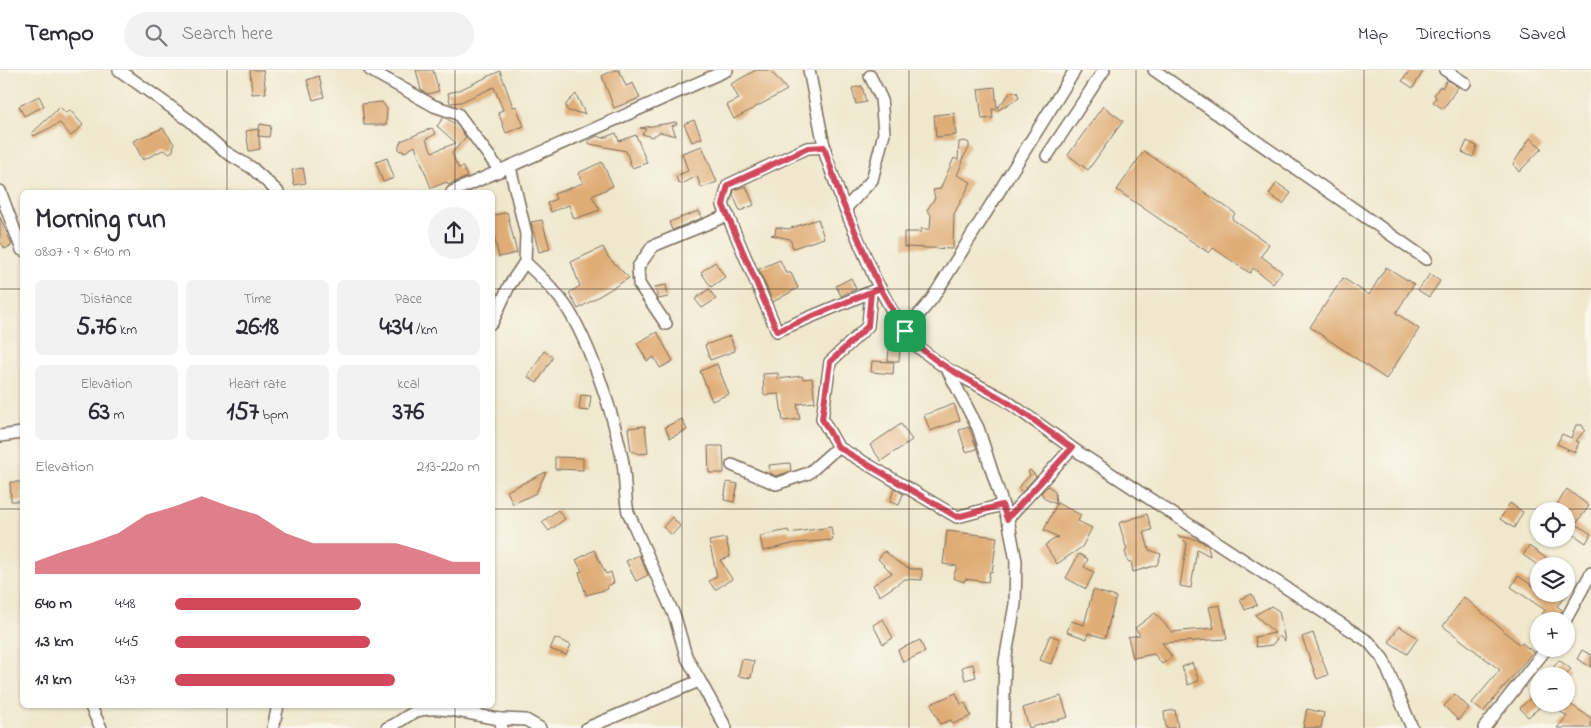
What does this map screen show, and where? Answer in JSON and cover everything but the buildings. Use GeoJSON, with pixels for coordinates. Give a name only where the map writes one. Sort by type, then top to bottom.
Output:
{"type":"FeatureCollection","features":[{"type":"Feature","properties":{"kind":"street"},"geometry":{"type":"LineString","coordinates":[[120,70],[188,120],[224,151],[252,168],[276,190]]}},
{"type":"Feature","properties":{"kind":"street"},"geometry":{"type":"LineString","coordinates":[[370,70],[419,98],[458,114],[505,169],[526,234],[525,262],[509,286],[495,316]]}},
{"type":"Feature","properties":{"kind":"street"},"geometry":{"type":"LineString","coordinates":[[457,190],[727,70]]}},
{"type":"Feature","properties":{"kind":"street"},"geometry":{"type":"LineString","coordinates":[[808,70],[824,147],[875,290],[915,345],[947,369],[1004,399],[1072,448],[1369,642],[1383,659],[1412,728]]}},
{"type":"Feature","properties":{"kind":"street"},"geometry":{"type":"LineString","coordinates":[[905,331],[932,299],[1075,70]]}},
{"type":"Feature","properties":{"kind":"street"},"geometry":{"type":"LineString","coordinates":[[1047,156],[1104,70]]}},
{"type":"Feature","properties":{"kind":"street"},"geometry":{"type":"LineString","coordinates":[[1154,70],[1426,258]]}},
{"type":"Feature","properties":{"kind":"street"},"geometry":{"type":"LineString","coordinates":[[1445,70],[1465,83]]}},
{"type":"Feature","properties":{"kind":"street"},"geometry":{"type":"LineString","coordinates":[[845,209],[872,180],[884,133],[881,98],[870,76]]}},
{"type":"Feature","properties":{"kind":"street"},"geometry":{"type":"LineString","coordinates":[[824,147],[808,148],[728,185],[723,205],[777,331],[875,290]]}},
{"type":"Feature","properties":{"kind":"street"},"geometry":{"type":"LineString","coordinates":[[0,190],[20,245]]}},
{"type":"Feature","properties":{"kind":"street"},"geometry":{"type":"LineString","coordinates":[[666,324],[638,284],[638,267],[653,246],[728,215]]}},
{"type":"Feature","properties":{"kind":"street"},"geometry":{"type":"LineString","coordinates":[[525,262],[548,284],[568,310],[583,338],[600,382],[622,459],[628,512],[675,617],[686,656],[726,728]]}},
{"type":"Feature","properties":{"kind":"street"},"geometry":{"type":"LineString","coordinates":[[875,290],[868,326],[830,362],[822,419],[838,447],[957,517],[1002,505]]}},
{"type":"Feature","properties":{"kind":"street"},"geometry":{"type":"LineString","coordinates":[[947,369],[978,428],[1007,519],[1016,561],[1015,604],[1005,661],[1003,728]]}},
{"type":"Feature","properties":{"kind":"street"},"geometry":{"type":"LineString","coordinates":[[0,436],[20,433]]}},
{"type":"Feature","properties":{"kind":"street"},"geometry":{"type":"LineString","coordinates":[[732,465],[776,484],[810,473],[838,447]]}},
{"type":"Feature","properties":{"kind":"street"},"geometry":{"type":"LineString","coordinates":[[1007,519],[1072,448]]}},
{"type":"Feature","properties":{"kind":"street"},"geometry":{"type":"LineString","coordinates":[[1570,612],[1589,580]]}},
{"type":"Feature","properties":{"kind":"street"},"geometry":{"type":"LineString","coordinates":[[1484,728],[1540,657]]}},
{"type":"Feature","properties":{"kind":"street"},"geometry":{"type":"LineString","coordinates":[[587,728],[699,681]]}},
{"type":"Feature","properties":{"kind":"street"},"geometry":{"type":"LineString","coordinates":[[91,708],[101,728]]}},
{"type":"Feature","properties":{"kind":"street"},"geometry":{"type":"LineString","coordinates":[[273,728],[277,708]]}},
{"type":"Feature","properties":{"kind":"street"},"geometry":{"type":"LineString","coordinates":[[387,728],[397,725],[416,711],[432,708],[501,724],[526,720],[540,728]]}},
{"type":"Feature","properties":{"kind":"route"},"geometry":{"type":"LineString","coordinates":[[905,331],[880,288],[777,331],[723,205],[728,185],[808,148],[824,147],[841,199],[880,288],[871,292],[868,326],[830,362],[822,419],[838,447],[957,517],[1002,505],[1007,519],[1072,448],[1004,399],[947,369],[915,345],[905,331]]}}]}
